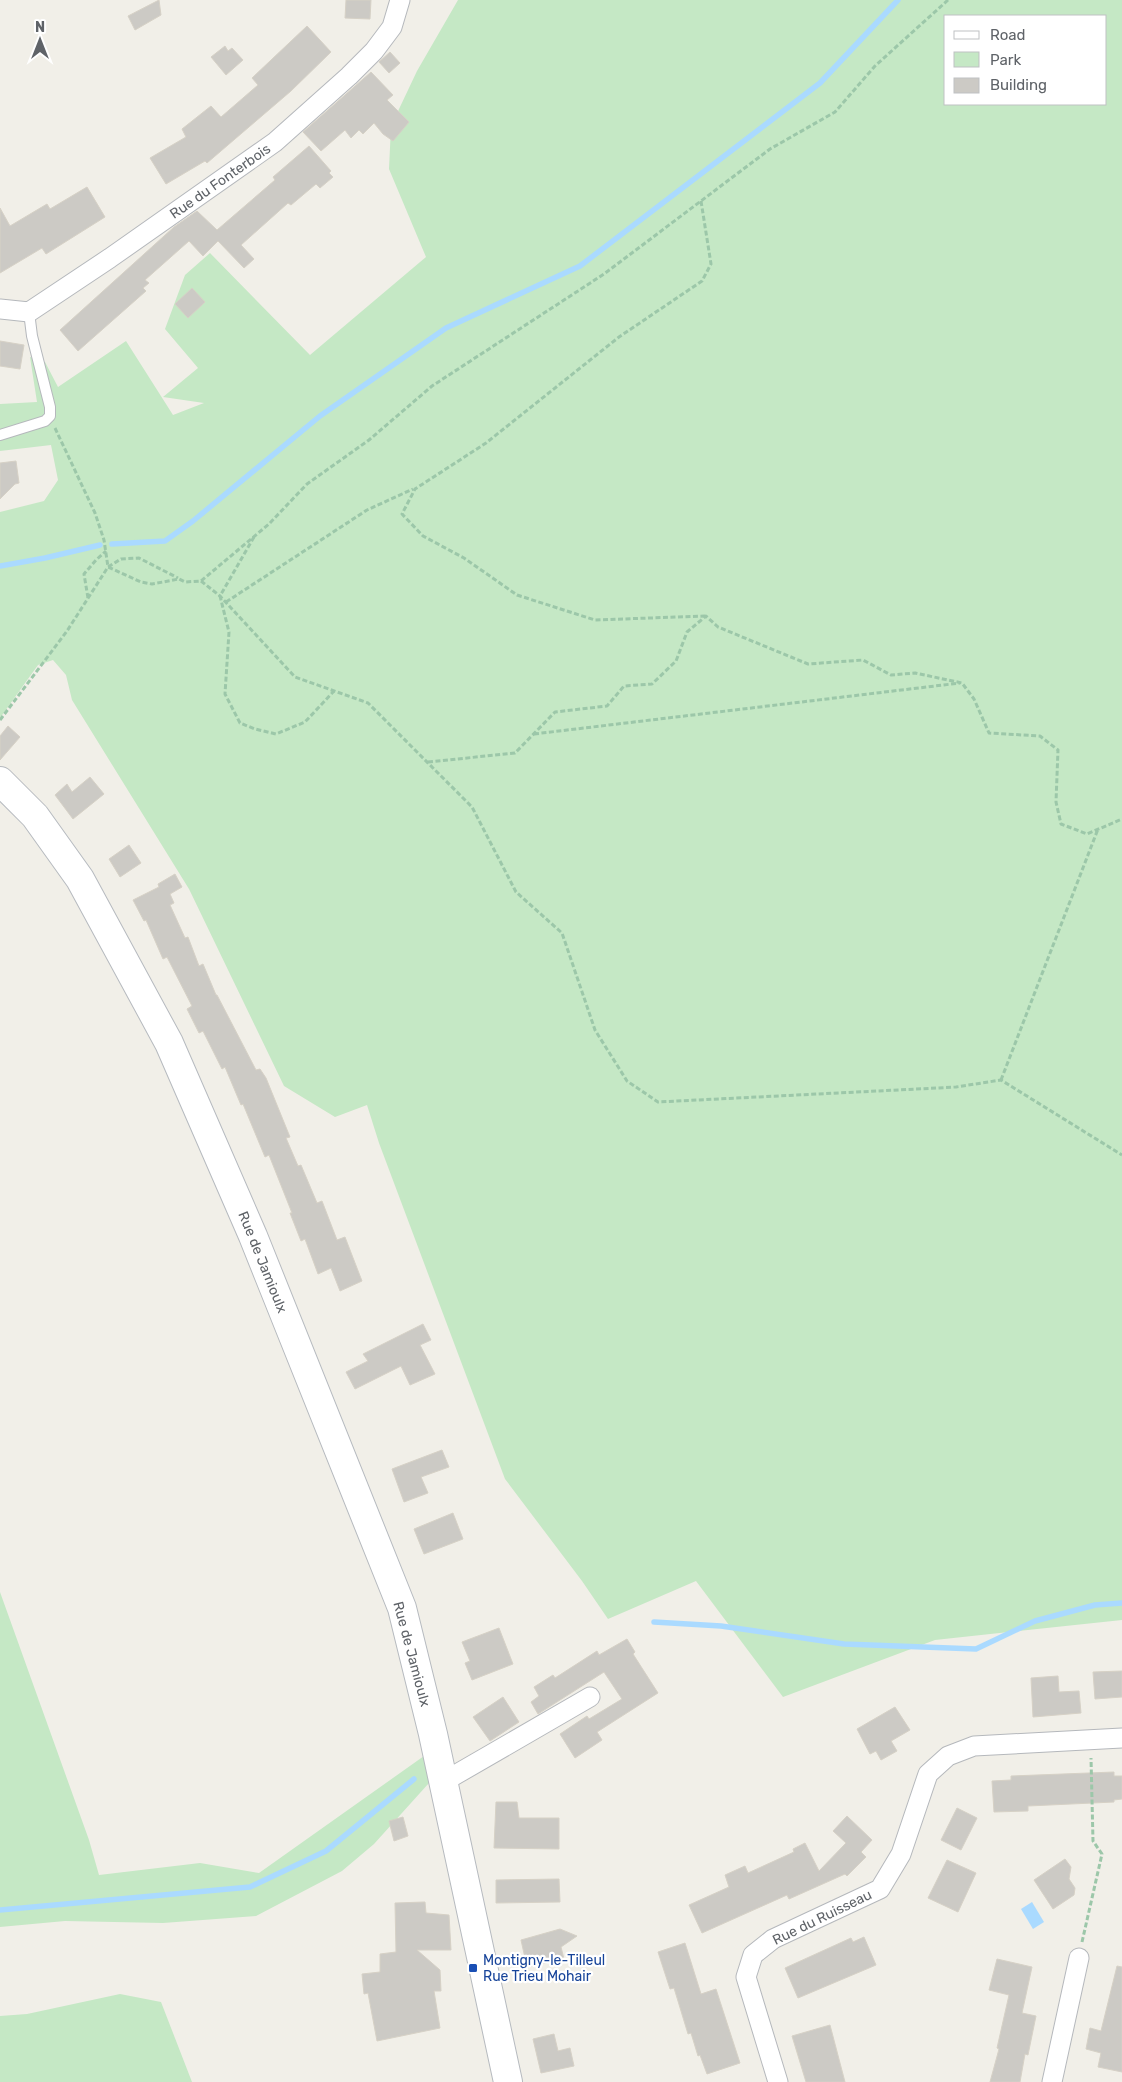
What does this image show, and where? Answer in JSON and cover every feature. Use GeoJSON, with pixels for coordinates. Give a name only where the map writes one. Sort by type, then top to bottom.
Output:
{"type":"FeatureCollection","features":[{"type":"Feature","properties":{"kind":"street","name":"Rue du Fonterbois"},"geometry":{"type":"LineString","coordinates":[[29,312],[110,258],[275,142],[374,51],[392,27],[400,0]]}},
{"type":"Feature","properties":{"kind":"street"},"geometry":{"type":"LineString","coordinates":[[0,309],[29,312]]}},
{"type":"Feature","properties":{"kind":"street","name":"Rue de Jamioulx"},"geometry":{"type":"LineString","coordinates":[[0,781],[35,816],[80,879],[169,1043],[253,1236],[402,1608],[443,1782],[508,2082]]}},
{"type":"Feature","properties":{"kind":"street"},"geometry":{"type":"LineString","coordinates":[[443,1782],[590,1697]]}},
{"type":"Feature","properties":{"kind":"street","name":"Rue du Ruisseau"},"geometry":{"type":"LineString","coordinates":[[778,2082],[746,1977],[753,1955],[773,1939],[880,1888],[901,1854],[928,1774],[948,1756],[974,1746],[1122,1738]]}},
{"type":"Feature","properties":{"kind":"street"},"geometry":{"type":"LineString","coordinates":[[1052,2082],[1079,1958]]}},
{"type":"Feature","properties":{"kind":"lane"},"geometry":{"type":"LineString","coordinates":[[0,435],[45,421],[50,416],[50,407],[32,336],[29,312]]}},
{"type":"Feature","properties":{"kind":"path"},"geometry":{"type":"LineString","coordinates":[[0,720],[67,631],[108,567],[122,559],[139,558],[185,582],[201,581],[269,524],[307,484],[369,440],[432,386],[604,274],[770,149],[835,112],[875,66],[948,0]]}},
{"type":"Feature","properties":{"kind":"path"},"geometry":{"type":"LineString","coordinates":[[226,602],[367,510],[415,489],[486,443],[619,337],[702,281],[711,264],[701,201]]}},
{"type":"Feature","properties":{"kind":"path"},"geometry":{"type":"LineString","coordinates":[[50,416],[95,513],[104,540],[108,567]]}},
{"type":"Feature","properties":{"kind":"path"},"geometry":{"type":"LineString","coordinates":[[415,489],[402,514],[423,536],[464,558],[517,595],[595,620],[706,616],[718,627],[808,664],[863,660],[891,675],[915,673],[962,683],[974,699],[989,734],[1040,736],[1058,750],[1056,802],[1061,824],[1086,834],[1122,819]]}},
{"type":"Feature","properties":{"kind":"path"},"geometry":{"type":"LineString","coordinates":[[256,535],[220,596],[229,632],[225,694],[240,723],[276,734],[305,722],[334,691]]}},
{"type":"Feature","properties":{"kind":"path"},"geometry":{"type":"LineString","coordinates":[[88,598],[84,585],[84,574],[106,551]]}},
{"type":"Feature","properties":{"kind":"path"},"geometry":{"type":"LineString","coordinates":[[108,567],[141,582],[152,584],[179,579]]}},
{"type":"Feature","properties":{"kind":"path"},"geometry":{"type":"LineString","coordinates":[[201,581],[226,602],[296,677],[368,703],[472,807],[516,892],[562,933],[595,1030],[627,1081],[658,1102],[956,1087],[1001,1080],[1122,1154]]}},
{"type":"Feature","properties":{"kind":"path"},"geometry":{"type":"LineString","coordinates":[[428,762],[515,753],[554,712],[607,706],[624,686],[652,684],[676,661],[687,632],[706,616]]}},
{"type":"Feature","properties":{"kind":"path"},"geometry":{"type":"LineString","coordinates":[[533,734],[962,683]]}},
{"type":"Feature","properties":{"kind":"path"},"geometry":{"type":"LineString","coordinates":[[1001,1080],[1098,829]]}},
{"type":"Feature","properties":{"kind":"path"},"geometry":{"type":"LineString","coordinates":[[1079,1958],[1102,1854],[1094,1841],[1091,1740]]}},
{"type":"Feature","properties":{"kind":"green space"},"geometry":{"type":"Polygon","coordinates":[[[458,0],[1122,0],[1122,1620],[935,1640],[783,1697],[696,1581],[608,1619],[582,1581],[505,1479],[379,1143],[367,1105],[335,1117],[284,1086],[189,889],[72,700],[66,675],[53,660],[38,665],[0,718],[0,512],[44,501],[58,480],[51,445],[0,451],[0,404],[37,402],[30,357],[45,362],[58,387],[126,341],[173,415],[204,403],[163,397],[198,368],[165,329],[185,275],[210,253],[310,355],[426,257],[389,169],[391,126],[417,71],[458,0]]]}},
{"type":"Feature","properties":{"kind":"green space"},"geometry":{"type":"Polygon","coordinates":[[[0,1592],[89,1840],[99,1875],[200,1863],[259,1873],[424,1756],[429,1783],[374,1844],[342,1871],[256,1916],[163,1923],[65,1921],[0,1927],[0,1592]]]}},
{"type":"Feature","properties":{"kind":"green space"},"geometry":{"type":"Polygon","coordinates":[[[120,1994],[161,2002],[192,2082],[0,2082],[0,2016],[27,2014],[120,1994]]]}},
{"type":"Feature","properties":{"kind":"water"},"geometry":{"type":"Polygon","coordinates":[[[1032,1902],[1044,1922],[1033,1929],[1021,1909],[1032,1902]]]}},
{"type":"Feature","properties":{"kind":"building"},"geometry":{"type":"Polygon","coordinates":[[[159,0],[161,15],[135,30],[128,16],[159,0]]]}},
{"type":"Feature","properties":{"kind":"building"},"geometry":{"type":"Polygon","coordinates":[[[346,0],[371,0],[370,19],[345,18],[346,0]]]}},
{"type":"Feature","properties":{"kind":"building"},"geometry":{"type":"Polygon","coordinates":[[[307,26],[331,52],[291,91],[207,163],[205,161],[166,184],[150,158],[186,137],[182,129],[211,106],[221,117],[258,85],[252,78],[307,26]]]}},
{"type":"Feature","properties":{"kind":"building"},"geometry":{"type":"Polygon","coordinates":[[[225,46],[228,51],[232,48],[243,60],[226,75],[211,57],[225,46]]]}},
{"type":"Feature","properties":{"kind":"building"},"geometry":{"type":"Polygon","coordinates":[[[390,52],[400,63],[389,73],[379,62],[390,52]]]}},
{"type":"Feature","properties":{"kind":"building"},"geometry":{"type":"Polygon","coordinates":[[[371,72],[393,95],[387,100],[409,122],[393,141],[383,134],[374,123],[363,134],[359,130],[351,138],[345,130],[321,151],[303,132],[371,72]]]}},
{"type":"Feature","properties":{"kind":"building"},"geometry":{"type":"Polygon","coordinates":[[[309,146],[331,171],[329,173],[333,177],[320,188],[316,184],[291,205],[288,203],[241,245],[254,259],[244,268],[218,241],[203,256],[189,241],[145,280],[149,283],[143,288],[146,291],[78,351],[60,330],[174,227],[197,211],[217,230],[275,180],[273,177],[309,146]]]}},
{"type":"Feature","properties":{"kind":"building"},"geometry":{"type":"Polygon","coordinates":[[[87,187],[105,217],[46,254],[42,248],[0,273],[0,208],[10,226],[47,204],[50,209],[87,187]]]}},
{"type":"Feature","properties":{"kind":"building"},"geometry":{"type":"Polygon","coordinates":[[[192,288],[205,302],[188,318],[175,304],[192,288]]]}},
{"type":"Feature","properties":{"kind":"building"},"geometry":{"type":"Polygon","coordinates":[[[0,341],[24,345],[20,369],[0,366],[0,341]]]}},
{"type":"Feature","properties":{"kind":"building"},"geometry":{"type":"Polygon","coordinates":[[[16,461],[19,483],[15,484],[0,499],[0,463],[16,461]]]}},
{"type":"Feature","properties":{"kind":"building"},"geometry":{"type":"Polygon","coordinates":[[[8,726],[20,737],[0,760],[0,736],[8,726]]]}},
{"type":"Feature","properties":{"kind":"building"},"geometry":{"type":"Polygon","coordinates":[[[90,777],[104,794],[73,819],[55,795],[67,784],[72,792],[90,777]]]}},
{"type":"Feature","properties":{"kind":"building"},"geometry":{"type":"Polygon","coordinates":[[[129,845],[141,863],[120,877],[109,859],[129,845]]]}},
{"type":"Feature","properties":{"kind":"building"},"geometry":{"type":"Polygon","coordinates":[[[175,874],[182,887],[170,894],[174,903],[170,905],[185,938],[188,937],[199,966],[203,964],[216,995],[256,1070],[260,1069],[266,1078],[290,1137],[286,1138],[298,1166],[301,1165],[317,1203],[322,1201],[337,1240],[345,1237],[362,1281],[340,1291],[331,1268],[318,1274],[305,1239],[301,1241],[269,1155],[265,1157],[225,1067],[222,1069],[203,1031],[199,1033],[187,1009],[192,1006],[167,957],[163,959],[146,920],[144,921],[133,900],[159,887],[158,884],[175,874]]]}},
{"type":"Feature","properties":{"kind":"building"},"geometry":{"type":"Polygon","coordinates":[[[423,1324],[431,1340],[420,1345],[435,1374],[410,1385],[401,1366],[355,1389],[346,1372],[368,1361],[363,1354],[423,1324]]]}},
{"type":"Feature","properties":{"kind":"building"},"geometry":{"type":"Polygon","coordinates":[[[442,1450],[449,1467],[421,1477],[428,1493],[404,1502],[392,1469],[442,1450]]]}},
{"type":"Feature","properties":{"kind":"building"},"geometry":{"type":"Polygon","coordinates":[[[453,1513],[463,1539],[424,1554],[414,1529],[453,1513]]]}},
{"type":"Feature","properties":{"kind":"building"},"geometry":{"type":"Polygon","coordinates":[[[499,1628],[513,1664],[472,1680],[465,1663],[470,1661],[462,1642],[499,1628]]]}},
{"type":"Feature","properties":{"kind":"building"},"geometry":{"type":"Polygon","coordinates":[[[627,1639],[635,1652],[633,1654],[658,1693],[597,1732],[602,1740],[575,1758],[560,1734],[587,1716],[589,1719],[622,1699],[604,1672],[538,1714],[531,1702],[539,1696],[534,1687],[553,1675],[555,1678],[597,1651],[599,1655],[627,1639]]]}},
{"type":"Feature","properties":{"kind":"building"},"geometry":{"type":"Polygon","coordinates":[[[1122,1671],[1122,1697],[1095,1699],[1093,1672],[1122,1671]]]}},
{"type":"Feature","properties":{"kind":"building"},"geometry":{"type":"Polygon","coordinates":[[[1058,1676],[1059,1692],[1079,1691],[1081,1713],[1033,1717],[1031,1678],[1058,1676]]]}},
{"type":"Feature","properties":{"kind":"building"},"geometry":{"type":"Polygon","coordinates":[[[503,1697],[519,1722],[490,1741],[473,1717],[503,1697]]]}},
{"type":"Feature","properties":{"kind":"building"},"geometry":{"type":"Polygon","coordinates":[[[895,1707],[910,1730],[891,1741],[897,1751],[881,1760],[876,1751],[870,1754],[857,1729],[895,1707]]]}},
{"type":"Feature","properties":{"kind":"building"},"geometry":{"type":"Polygon","coordinates":[[[1114,1772],[1114,1776],[1122,1776],[1122,1799],[1114,1800],[1114,1802],[1028,1806],[1028,1811],[994,1812],[992,1781],[1011,1780],[1011,1776],[1114,1772]]]}},
{"type":"Feature","properties":{"kind":"building"},"geometry":{"type":"Polygon","coordinates":[[[496,1802],[517,1802],[519,1818],[559,1818],[559,1849],[494,1848],[496,1802]]]}},
{"type":"Feature","properties":{"kind":"building"},"geometry":{"type":"Polygon","coordinates":[[[957,1808],[977,1818],[961,1850],[941,1840],[957,1808]]]}},
{"type":"Feature","properties":{"kind":"building"},"geometry":{"type":"Polygon","coordinates":[[[847,1816],[872,1840],[861,1852],[866,1857],[847,1876],[845,1874],[789,1899],[787,1895],[702,1933],[689,1905],[729,1887],[725,1875],[745,1866],[748,1873],[794,1852],[793,1849],[805,1843],[819,1871],[846,1843],[833,1831],[847,1816]]]}},
{"type":"Feature","properties":{"kind":"building"},"geometry":{"type":"Polygon","coordinates":[[[403,1817],[408,1836],[394,1841],[389,1821],[403,1817]]]}},
{"type":"Feature","properties":{"kind":"building"},"geometry":{"type":"Polygon","coordinates":[[[1065,1859],[1071,1867],[1069,1879],[1075,1888],[1074,1895],[1053,1909],[1034,1880],[1065,1859]]]}},
{"type":"Feature","properties":{"kind":"building"},"geometry":{"type":"Polygon","coordinates":[[[947,1860],[976,1873],[958,1912],[928,1898],[947,1860]]]}},
{"type":"Feature","properties":{"kind":"building"},"geometry":{"type":"Polygon","coordinates":[[[559,1879],[560,1902],[496,1903],[496,1880],[559,1879]]]}},
{"type":"Feature","properties":{"kind":"building"},"geometry":{"type":"Polygon","coordinates":[[[425,1902],[426,1913],[449,1915],[451,1950],[417,1950],[440,1970],[441,1991],[434,1991],[440,2028],[377,2041],[368,1993],[364,1994],[362,1974],[380,1972],[380,1954],[396,1952],[395,1903],[425,1902]]]}},
{"type":"Feature","properties":{"kind":"building"},"geometry":{"type":"Polygon","coordinates":[[[560,1929],[577,1936],[561,1947],[564,1959],[527,1967],[521,1940],[560,1929]]]}},
{"type":"Feature","properties":{"kind":"building"},"geometry":{"type":"Polygon","coordinates":[[[864,1937],[876,1965],[798,1998],[785,1968],[851,1938],[853,1942],[864,1937]]]}},
{"type":"Feature","properties":{"kind":"building"},"geometry":{"type":"Polygon","coordinates":[[[685,1943],[701,1994],[716,1989],[740,2063],[707,2074],[700,2055],[698,2056],[691,2033],[688,2034],[674,1988],[670,1989],[658,1952],[685,1943]]]}},
{"type":"Feature","properties":{"kind":"building"},"geometry":{"type":"Polygon","coordinates":[[[997,1959],[1032,1967],[1022,2013],[1036,2016],[1028,2055],[1025,2054],[1020,2082],[990,2082],[999,2049],[997,2048],[1009,1995],[989,1990],[997,1959]]]}},
{"type":"Feature","properties":{"kind":"building"},"geometry":{"type":"Polygon","coordinates":[[[1117,1966],[1122,1967],[1122,2072],[1098,2067],[1101,2053],[1086,2049],[1090,2028],[1101,2031],[1117,1966]]]}},
{"type":"Feature","properties":{"kind":"building"},"geometry":{"type":"Polygon","coordinates":[[[830,2025],[845,2082],[806,2082],[792,2036],[830,2025]]]}},
{"type":"Feature","properties":{"kind":"building"},"geometry":{"type":"Polygon","coordinates":[[[554,2034],[558,2051],[570,2048],[574,2066],[541,2073],[533,2039],[554,2034]]]}},
{"type":"Feature","properties":{"kind":"waterway"},"geometry":{"type":"LineString","coordinates":[[112,544],[165,541],[193,521],[320,416],[446,328],[580,266],[820,83],[898,0]]}},
{"type":"Feature","properties":{"kind":"waterway"},"geometry":{"type":"LineString","coordinates":[[0,566],[100,545]]}},
{"type":"Feature","properties":{"kind":"waterway"},"geometry":{"type":"LineString","coordinates":[[654,1622],[721,1626],[844,1644],[976,1649],[1035,1621],[1095,1605],[1122,1603]]}},
{"type":"Feature","properties":{"kind":"waterway"},"geometry":{"type":"LineString","coordinates":[[0,1910],[250,1887],[326,1851],[414,1779]]}},
{"type":"Feature","properties":{"kind":"place","name":"Montigny-le-Tilleul Rue Trieu Mohair"},"geometry":{"type":"Point","coordinates":[473,1968]}}]}
